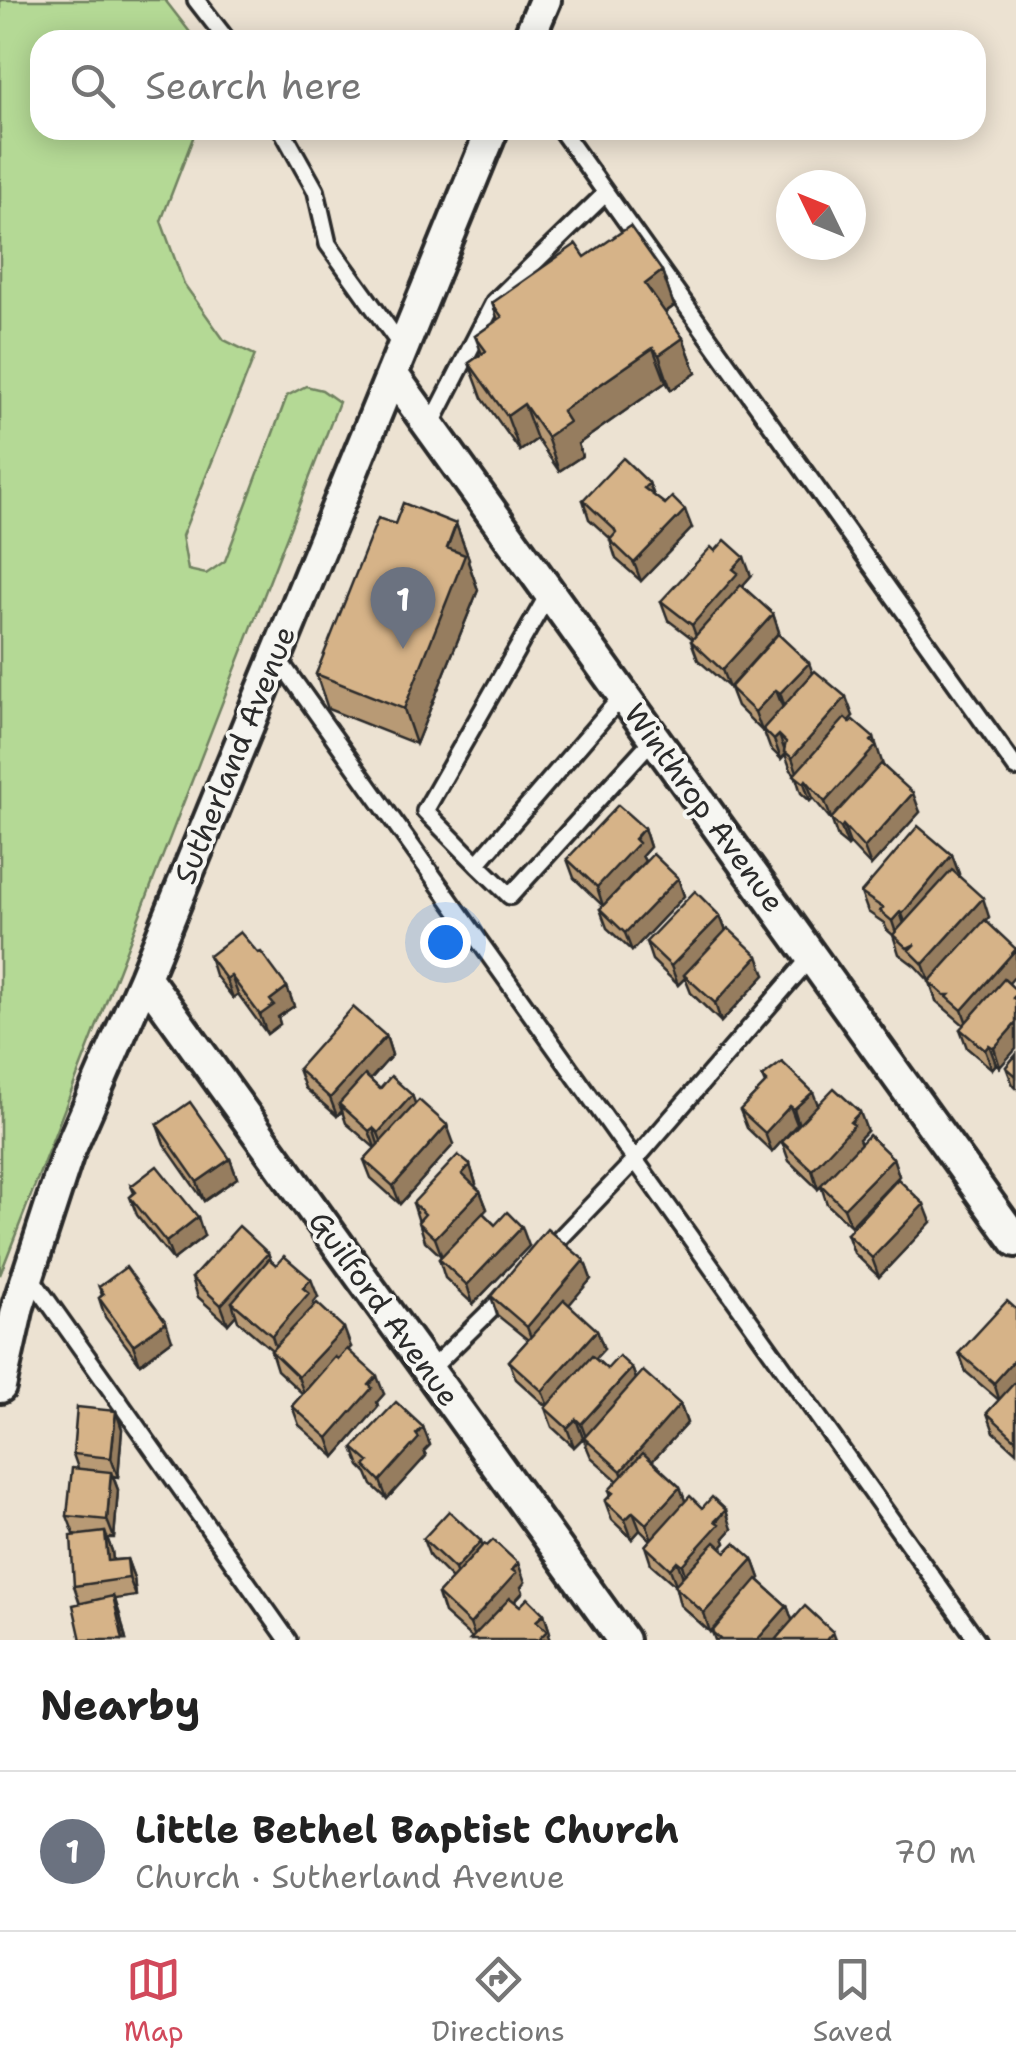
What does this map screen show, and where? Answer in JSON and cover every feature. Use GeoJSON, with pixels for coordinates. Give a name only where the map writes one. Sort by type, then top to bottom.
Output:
{"type":"FeatureCollection","features":[{"type":"Feature","properties":{"kind":"street"},"geometry":{"type":"LineString","coordinates":[[532,30],[545,0]]}},
{"type":"Feature","properties":{"kind":"street","name":"Sutherland Avenue"},"geometry":{"type":"LineString","coordinates":[[0,1387],[28,1273],[68,1156],[145,978],[488,140]]}},
{"type":"Feature","properties":{"kind":"street","name":"Winthrop Avenue"},"geometry":{"type":"LineString","coordinates":[[398,361],[430,427],[1016,1241]]}},
{"type":"Feature","properties":{"kind":"street","name":"Guilford Avenue"},"geometry":{"type":"LineString","coordinates":[[145,978],[623,1640]]}},
{"type":"Feature","properties":{"kind":"lane"},"geometry":{"type":"LineString","coordinates":[[196,0],[219,30]]}},
{"type":"Feature","properties":{"kind":"lane"},"geometry":{"type":"LineString","coordinates":[[288,140],[316,191],[328,244],[398,361]]}},
{"type":"Feature","properties":{"kind":"lane"},"geometry":{"type":"LineString","coordinates":[[568,140],[1016,768]]}},
{"type":"Feature","properties":{"kind":"lane"},"geometry":{"type":"LineString","coordinates":[[430,427],[494,302],[606,193]]}},
{"type":"Feature","properties":{"kind":"lane"},"geometry":{"type":"LineString","coordinates":[[549,592],[425,811],[510,896],[654,738]]}},
{"type":"Feature","properties":{"kind":"lane"},"geometry":{"type":"LineString","coordinates":[[276,656],[977,1640]]}},
{"type":"Feature","properties":{"kind":"lane"},"geometry":{"type":"LineString","coordinates":[[477,864],[623,695]]}},
{"type":"Feature","properties":{"kind":"lane"},"geometry":{"type":"LineString","coordinates":[[535,1265],[635,1160],[811,957]]}},
{"type":"Feature","properties":{"kind":"lane"},"geometry":{"type":"LineString","coordinates":[[28,1273],[288,1640]]}},
{"type":"Feature","properties":{"kind":"lane"},"geometry":{"type":"LineString","coordinates":[[429,1371],[522,1279]]}},
{"type":"Feature","properties":{"kind":"green space"},"geometry":{"type":"Polygon","coordinates":[[[0,0],[165,0],[188,30],[30,30],[30,140],[192,140],[161,221],[184,284],[224,340],[255,355],[182,536],[188,570],[206,574],[225,561],[287,396],[306,386],[322,390],[339,402],[0,1275],[0,0]]]}},
{"type":"Feature","properties":{"kind":"building"},"geometry":{"type":"Polygon","coordinates":[[[630,226],[662,271],[645,284],[683,338],[659,355],[653,348],[562,411],[569,422],[547,437],[524,404],[507,416],[469,363],[486,351],[475,336],[502,317],[492,303],[576,244],[585,257],[630,226]]]}},
{"type":"Feature","properties":{"kind":"building"},"geometry":{"type":"Polygon","coordinates":[[[623,458],[649,483],[644,488],[665,504],[672,497],[685,510],[634,563],[610,540],[616,533],[614,529],[583,500],[623,458]]]}},
{"type":"Feature","properties":{"kind":"building"},"geometry":{"type":"Polygon","coordinates":[[[403,503],[456,524],[447,548],[465,555],[404,709],[316,674],[378,518],[395,524],[403,503]]]}},
{"type":"Feature","properties":{"kind":"building"},"geometry":{"type":"Polygon","coordinates":[[[725,540],[744,557],[733,569],[738,573],[692,625],[661,601],[711,547],[715,551],[725,540]]]}},
{"type":"Feature","properties":{"kind":"building"},"geometry":{"type":"Polygon","coordinates":[[[741,585],[773,614],[722,670],[691,641],[741,585]]]}},
{"type":"Feature","properties":{"kind":"building"},"geometry":{"type":"Polygon","coordinates":[[[778,634],[809,663],[755,712],[730,688],[778,634]]]}},
{"type":"Feature","properties":{"kind":"building"},"geometry":{"type":"Polygon","coordinates":[[[815,671],[846,697],[792,758],[784,751],[786,742],[779,735],[774,740],[763,729],[815,671]]]}},
{"type":"Feature","properties":{"kind":"building"},"geometry":{"type":"Polygon","coordinates":[[[845,718],[874,738],[871,741],[876,746],[825,802],[806,780],[804,783],[794,775],[845,718]]]}},
{"type":"Feature","properties":{"kind":"building"},"geometry":{"type":"Polygon","coordinates":[[[881,764],[913,793],[864,848],[843,825],[841,828],[831,819],[881,764]]]}},
{"type":"Feature","properties":{"kind":"building"},"geometry":{"type":"Polygon","coordinates":[[[618,805],[644,828],[634,839],[638,843],[597,887],[567,859],[618,805]]]}},
{"type":"Feature","properties":{"kind":"building"},"geometry":{"type":"Polygon","coordinates":[[[918,826],[952,855],[892,921],[880,911],[883,908],[861,893],[918,826]]]}},
{"type":"Feature","properties":{"kind":"building"},"geometry":{"type":"Polygon","coordinates":[[[653,854],[678,878],[625,933],[600,909],[653,854]]]}},
{"type":"Feature","properties":{"kind":"building"},"geometry":{"type":"Polygon","coordinates":[[[952,870],[983,898],[923,964],[909,950],[915,944],[907,948],[893,935],[952,870]]]}},
{"type":"Feature","properties":{"kind":"building"},"geometry":{"type":"Polygon","coordinates":[[[695,891],[720,916],[671,966],[646,942],[695,891]]]}},
{"type":"Feature","properties":{"kind":"building"},"geometry":{"type":"Polygon","coordinates":[[[985,920],[1016,949],[962,1010],[949,995],[929,982],[985,920]]]}},
{"type":"Feature","properties":{"kind":"building"},"geometry":{"type":"Polygon","coordinates":[[[728,928],[758,956],[715,1003],[684,975],[728,928]]]}},
{"type":"Feature","properties":{"kind":"building"},"geometry":{"type":"Polygon","coordinates":[[[240,932],[287,987],[270,1000],[274,1005],[260,1015],[231,976],[226,979],[209,956],[240,932]]]}},
{"type":"Feature","properties":{"kind":"building"},"geometry":{"type":"Polygon","coordinates":[[[1004,979],[1016,990],[1016,1023],[994,1048],[989,1045],[985,1050],[960,1029],[1004,979]]]}},
{"type":"Feature","properties":{"kind":"building"},"geometry":{"type":"Polygon","coordinates":[[[353,1007],[386,1036],[330,1098],[298,1069],[353,1007]]]}},
{"type":"Feature","properties":{"kind":"building"},"geometry":{"type":"Polygon","coordinates":[[[1016,1055],[1016,1076],[1006,1067],[1016,1055]]]}},
{"type":"Feature","properties":{"kind":"building"},"geometry":{"type":"Polygon","coordinates":[[[782,1062],[813,1092],[794,1109],[790,1106],[765,1133],[740,1110],[767,1082],[762,1077],[782,1062]]]}},
{"type":"Feature","properties":{"kind":"building"},"geometry":{"type":"Polygon","coordinates":[[[365,1075],[380,1089],[391,1076],[412,1095],[378,1133],[373,1128],[369,1131],[339,1104],[365,1075]]]}},
{"type":"Feature","properties":{"kind":"building"},"geometry":{"type":"Polygon","coordinates":[[[834,1088],[860,1112],[850,1122],[854,1125],[812,1170],[782,1142],[834,1088]]]}},
{"type":"Feature","properties":{"kind":"building"},"geometry":{"type":"Polygon","coordinates":[[[419,1100],[447,1125],[393,1186],[364,1160],[419,1100]]]}},
{"type":"Feature","properties":{"kind":"building"},"geometry":{"type":"Polygon","coordinates":[[[190,1102],[230,1159],[197,1182],[157,1125],[190,1102]]]}},
{"type":"Feature","properties":{"kind":"building"},"geometry":{"type":"Polygon","coordinates":[[[869,1135],[893,1158],[844,1208],[821,1185],[869,1135]]]}},
{"type":"Feature","properties":{"kind":"building"},"geometry":{"type":"Polygon","coordinates":[[[458,1155],[470,1165],[462,1174],[480,1191],[435,1238],[418,1222],[425,1214],[413,1203],[458,1155]]]}},
{"type":"Feature","properties":{"kind":"building"},"geometry":{"type":"Polygon","coordinates":[[[157,1166],[198,1217],[166,1242],[130,1197],[136,1192],[131,1186],[157,1166]]]}},
{"type":"Feature","properties":{"kind":"building"},"geometry":{"type":"Polygon","coordinates":[[[898,1179],[924,1204],[872,1258],[847,1234],[898,1179]]]}},
{"type":"Feature","properties":{"kind":"building"},"geometry":{"type":"Polygon","coordinates":[[[507,1212],[522,1227],[467,1285],[439,1259],[483,1213],[495,1225],[507,1212]]]}},
{"type":"Feature","properties":{"kind":"building"},"geometry":{"type":"Polygon","coordinates":[[[239,1226],[268,1253],[221,1305],[192,1278],[239,1226]]]}},
{"type":"Feature","properties":{"kind":"building"},"geometry":{"type":"Polygon","coordinates":[[[547,1229],[584,1260],[527,1327],[491,1296],[547,1229]]]}},
{"type":"Feature","properties":{"kind":"building"},"geometry":{"type":"Polygon","coordinates":[[[284,1256],[311,1279],[303,1288],[309,1293],[272,1336],[232,1302],[269,1259],[276,1265],[284,1256]]]}},
{"type":"Feature","properties":{"kind":"building"},"geometry":{"type":"Polygon","coordinates":[[[126,1267],[166,1322],[133,1345],[99,1298],[104,1294],[99,1287],[126,1267]]]}},
{"type":"Feature","properties":{"kind":"building"},"geometry":{"type":"Polygon","coordinates":[[[564,1300],[597,1330],[542,1391],[509,1361],[564,1300]]]}},
{"type":"Feature","properties":{"kind":"building"},"geometry":{"type":"Polygon","coordinates":[[[1007,1301],[1016,1309],[1016,1358],[994,1383],[959,1353],[1007,1301]]]}},
{"type":"Feature","properties":{"kind":"building"},"geometry":{"type":"Polygon","coordinates":[[[317,1303],[344,1328],[298,1377],[271,1351],[317,1303]]]}},
{"type":"Feature","properties":{"kind":"building"},"geometry":{"type":"Polygon","coordinates":[[[347,1349],[377,1376],[369,1385],[372,1388],[328,1438],[292,1406],[335,1357],[338,1359],[347,1349]]]}},
{"type":"Feature","properties":{"kind":"building"},"geometry":{"type":"Polygon","coordinates":[[[592,1356],[607,1369],[619,1356],[632,1368],[581,1424],[576,1419],[567,1428],[545,1408],[592,1356]]]}},
{"type":"Feature","properties":{"kind":"building"},"geometry":{"type":"Polygon","coordinates":[[[643,1371],[680,1404],[621,1471],[584,1438],[643,1371]]]}},
{"type":"Feature","properties":{"kind":"building"},"geometry":{"type":"Polygon","coordinates":[[[1016,1381],[1016,1440],[987,1413],[1016,1381]]]}},
{"type":"Feature","properties":{"kind":"building"},"geometry":{"type":"Polygon","coordinates":[[[396,1402],[423,1427],[416,1434],[419,1438],[380,1481],[365,1466],[369,1462],[353,1448],[396,1402]]]}},
{"type":"Feature","properties":{"kind":"building"},"geometry":{"type":"Polygon","coordinates":[[[77,1407],[116,1411],[111,1458],[73,1454],[77,1407]]]}},
{"type":"Feature","properties":{"kind":"building"},"geometry":{"type":"Polygon","coordinates":[[[643,1453],[680,1487],[646,1524],[633,1512],[625,1520],[605,1501],[613,1493],[609,1490],[643,1453]]]}},
{"type":"Feature","properties":{"kind":"building"},"geometry":{"type":"Polygon","coordinates":[[[72,1468],[111,1472],[107,1520],[67,1516],[72,1468]]]}},
{"type":"Feature","properties":{"kind":"building"},"geometry":{"type":"Polygon","coordinates":[[[690,1496],[702,1508],[712,1497],[726,1510],[715,1521],[719,1524],[682,1565],[677,1561],[670,1569],[645,1546],[690,1496]]]}},
{"type":"Feature","properties":{"kind":"building"},"geometry":{"type":"Polygon","coordinates":[[[449,1511],[481,1541],[455,1569],[423,1539],[449,1511]]]}},
{"type":"Feature","properties":{"kind":"building"},"geometry":{"type":"Polygon","coordinates":[[[105,1532],[108,1561],[127,1559],[129,1578],[74,1586],[71,1536],[105,1532]]]}},
{"type":"Feature","properties":{"kind":"building"},"geometry":{"type":"Polygon","coordinates":[[[493,1540],[518,1563],[512,1570],[516,1573],[470,1624],[438,1594],[484,1544],[487,1546],[493,1540]]]}},
{"type":"Feature","properties":{"kind":"building"},"geometry":{"type":"Polygon","coordinates":[[[715,1542],[726,1552],[735,1543],[753,1559],[704,1613],[674,1586],[715,1542]]]}},
{"type":"Feature","properties":{"kind":"building"},"geometry":{"type":"Polygon","coordinates":[[[757,1579],[787,1606],[757,1640],[721,1640],[712,1632],[757,1579]]]}},
{"type":"Feature","properties":{"kind":"building"},"geometry":{"type":"Polygon","coordinates":[[[113,1596],[123,1640],[81,1640],[73,1605],[113,1596]]]}},
{"type":"Feature","properties":{"kind":"building"},"geometry":{"type":"Polygon","coordinates":[[[510,1598],[520,1606],[528,1598],[544,1614],[536,1621],[547,1631],[538,1640],[470,1640],[510,1598]]]}},
{"type":"Feature","properties":{"kind":"building"},"geometry":{"type":"Polygon","coordinates":[[[805,1606],[833,1632],[826,1640],[775,1640],[805,1606]]]}},
{"type":"Feature","properties":{"kind":"place","name":"Little Bethel Baptist Church"},"geometry":{"type":"Point","coordinates":[403,649]}}]}
